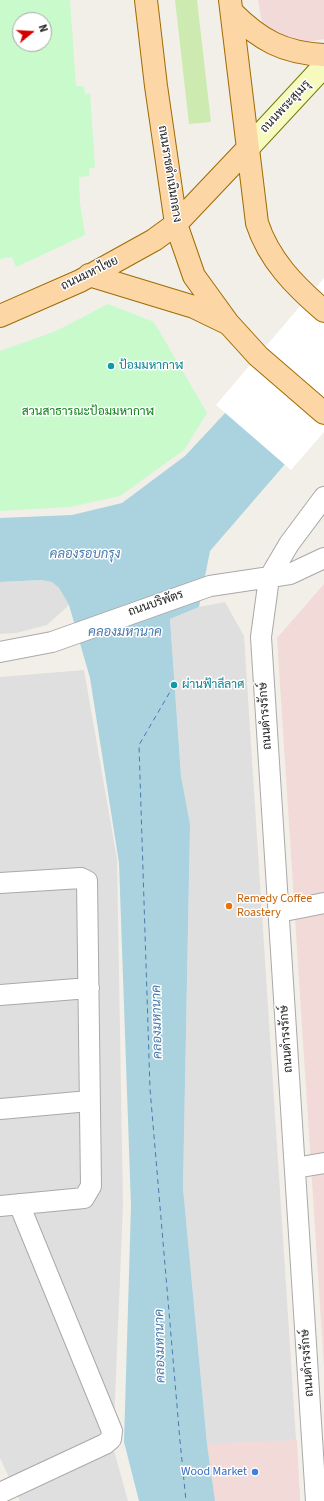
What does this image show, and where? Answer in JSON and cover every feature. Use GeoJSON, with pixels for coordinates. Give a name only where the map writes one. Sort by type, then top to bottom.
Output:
{"type":"FeatureCollection","features":[{"type":"Feature","properties":{"kind":"main road","name":"ถนนราชดำเนินกลาง"},"geometry":{"type":"LineString","coordinates":[[146,0],[156,86],[176,224],[194,276],[228,324],[258,356],[324,413]]}},
{"type":"Feature","properties":{"kind":"main road"},"geometry":{"type":"LineString","coordinates":[[231,6],[251,32],[279,47],[308,54],[324,55]]}},
{"type":"Feature","properties":{"kind":"main road"},"geometry":{"type":"LineString","coordinates":[[231,6],[257,223],[263,242],[283,271],[318,305]]}},
{"type":"Feature","properties":{"kind":"main road","name":"ถนนพระสุเมรุ"},"geometry":{"type":"LineString","coordinates":[[248,148],[324,66]]}},
{"type":"Feature","properties":{"kind":"main road","name":"ถนนมหาไชย"},"geometry":{"type":"LineString","coordinates":[[0,316],[89,276],[138,250],[176,224],[248,148]]}},
{"type":"Feature","properties":{"kind":"main road"},"geometry":{"type":"LineString","coordinates":[[89,276],[194,307],[228,324]]}},
{"type":"Feature","properties":{"kind":"street","name":"ถนนดำรงรักษ์"},"geometry":{"type":"LineString","coordinates":[[316,1501],[261,637],[269,578],[289,544],[324,497]]}},
{"type":"Feature","properties":{"kind":"street"},"geometry":{"type":"LineString","coordinates":[[269,578],[290,574],[324,558]]}},
{"type":"Feature","properties":{"kind":"street","name":"ถนนบริพัตร"},"geometry":{"type":"LineString","coordinates":[[0,652],[52,642],[210,586],[269,578]]}},
{"type":"Feature","properties":{"kind":"street"},"geometry":{"type":"LineString","coordinates":[[0,883],[81,878],[85,879],[88,885],[89,1101],[92,1186],[84,1198],[10,1205],[112,1431],[111,1439],[105,1444],[0,1493]]}},
{"type":"Feature","properties":{"kind":"street"},"geometry":{"type":"LineString","coordinates":[[279,912],[324,903]]}},
{"type":"Feature","properties":{"kind":"street"},"geometry":{"type":"LineString","coordinates":[[0,994],[88,988]]}},
{"type":"Feature","properties":{"kind":"street"},"geometry":{"type":"LineString","coordinates":[[0,1109],[89,1101]]}},
{"type":"Feature","properties":{"kind":"street"},"geometry":{"type":"LineString","coordinates":[[295,1168],[324,1163]]}},
{"type":"Feature","properties":{"kind":"shaded area"},"geometry":{"type":"Polygon","coordinates":[[[258,0],[324,0],[324,39],[293,45],[262,23],[258,0]]]}},
{"type":"Feature","properties":{"kind":"shaded area"},"geometry":{"type":"Polygon","coordinates":[[[41,580],[52,582],[59,588],[69,605],[47,625],[16,633],[0,634],[0,582],[41,580]]]}},
{"type":"Feature","properties":{"kind":"shaded area"},"geometry":{"type":"Polygon","coordinates":[[[324,584],[324,1368],[277,638],[324,584]]]}},
{"type":"Feature","properties":{"kind":"shaded area"},"geometry":{"type":"Polygon","coordinates":[[[225,602],[244,636],[300,1501],[215,1501],[207,1444],[183,1188],[190,824],[181,776],[170,619],[199,607],[225,602]]]}},
{"type":"Feature","properties":{"kind":"shaded area"},"geometry":{"type":"Polygon","coordinates":[[[84,670],[117,859],[123,1205],[113,1447],[128,1501],[20,1501],[0,1458],[0,677],[84,670]]]}},
{"type":"Feature","properties":{"kind":"shaded area","name":"Wood Market"},"geometry":{"type":"Polygon","coordinates":[[[297,1440],[300,1501],[215,1501],[207,1444],[297,1440]]]}},
{"type":"Feature","properties":{"kind":"green space"},"geometry":{"type":"Polygon","coordinates":[[[0,0],[70,0],[76,86],[84,86],[85,94],[90,93],[95,167],[89,169],[89,176],[79,177],[80,203],[85,235],[16,267],[12,257],[0,259],[0,0]]]}},
{"type":"Feature","properties":{"kind":"green space"},"geometry":{"type":"Polygon","coordinates":[[[175,0],[197,0],[211,122],[189,124],[175,0]]]}},
{"type":"Feature","properties":{"kind":"green space","name":"สวนสาธารณะป้อมมหากาฬ"},"geometry":{"type":"Polygon","coordinates":[[[108,304],[154,322],[207,413],[184,450],[120,496],[70,507],[0,511],[0,351],[56,331],[108,304]]]}},
{"type":"Feature","properties":{"kind":"water","name":"คลองมหานาค"},"geometry":{"type":"Polygon","coordinates":[[[324,307],[324,419],[210,551],[199,607],[170,619],[181,776],[190,824],[183,1188],[207,1444],[215,1501],[139,1501],[124,1442],[131,1206],[119,863],[90,678],[69,605],[59,588],[52,582],[41,580],[0,582],[0,518],[72,515],[122,503],[185,456],[324,307]]]}},
{"type":"Feature","properties":{"kind":"pier"},"geometry":{"type":"Polygon","coordinates":[[[324,278],[324,432],[291,470],[216,405],[324,278]]]}},
{"type":"Feature","properties":{"kind":"ferry route"},"geometry":{"type":"LineString","coordinates":[[174,685],[139,745],[150,1089],[186,1501]]}},
{"type":"Feature","properties":{"kind":"place","name":"ป้อมมหากาฬ"},"geometry":{"type":"Point","coordinates":[111,366]}},
{"type":"Feature","properties":{"kind":"place","name":"ผ่านฟ้าลีลาศ"},"geometry":{"type":"Point","coordinates":[174,685]}},
{"type":"Feature","properties":{"kind":"place","name":"Remedy Coffee Roastery"},"geometry":{"type":"Point","coordinates":[229,906]}},
{"type":"Feature","properties":{"kind":"place","name":"Wood Market"},"geometry":{"type":"Point","coordinates":[255,1472]}},
{"type":"Feature","properties":{"kind":"water label","name":"คลองรอบกรุง"},"geometry":{"type":"Point","coordinates":[85,555]}}]}
